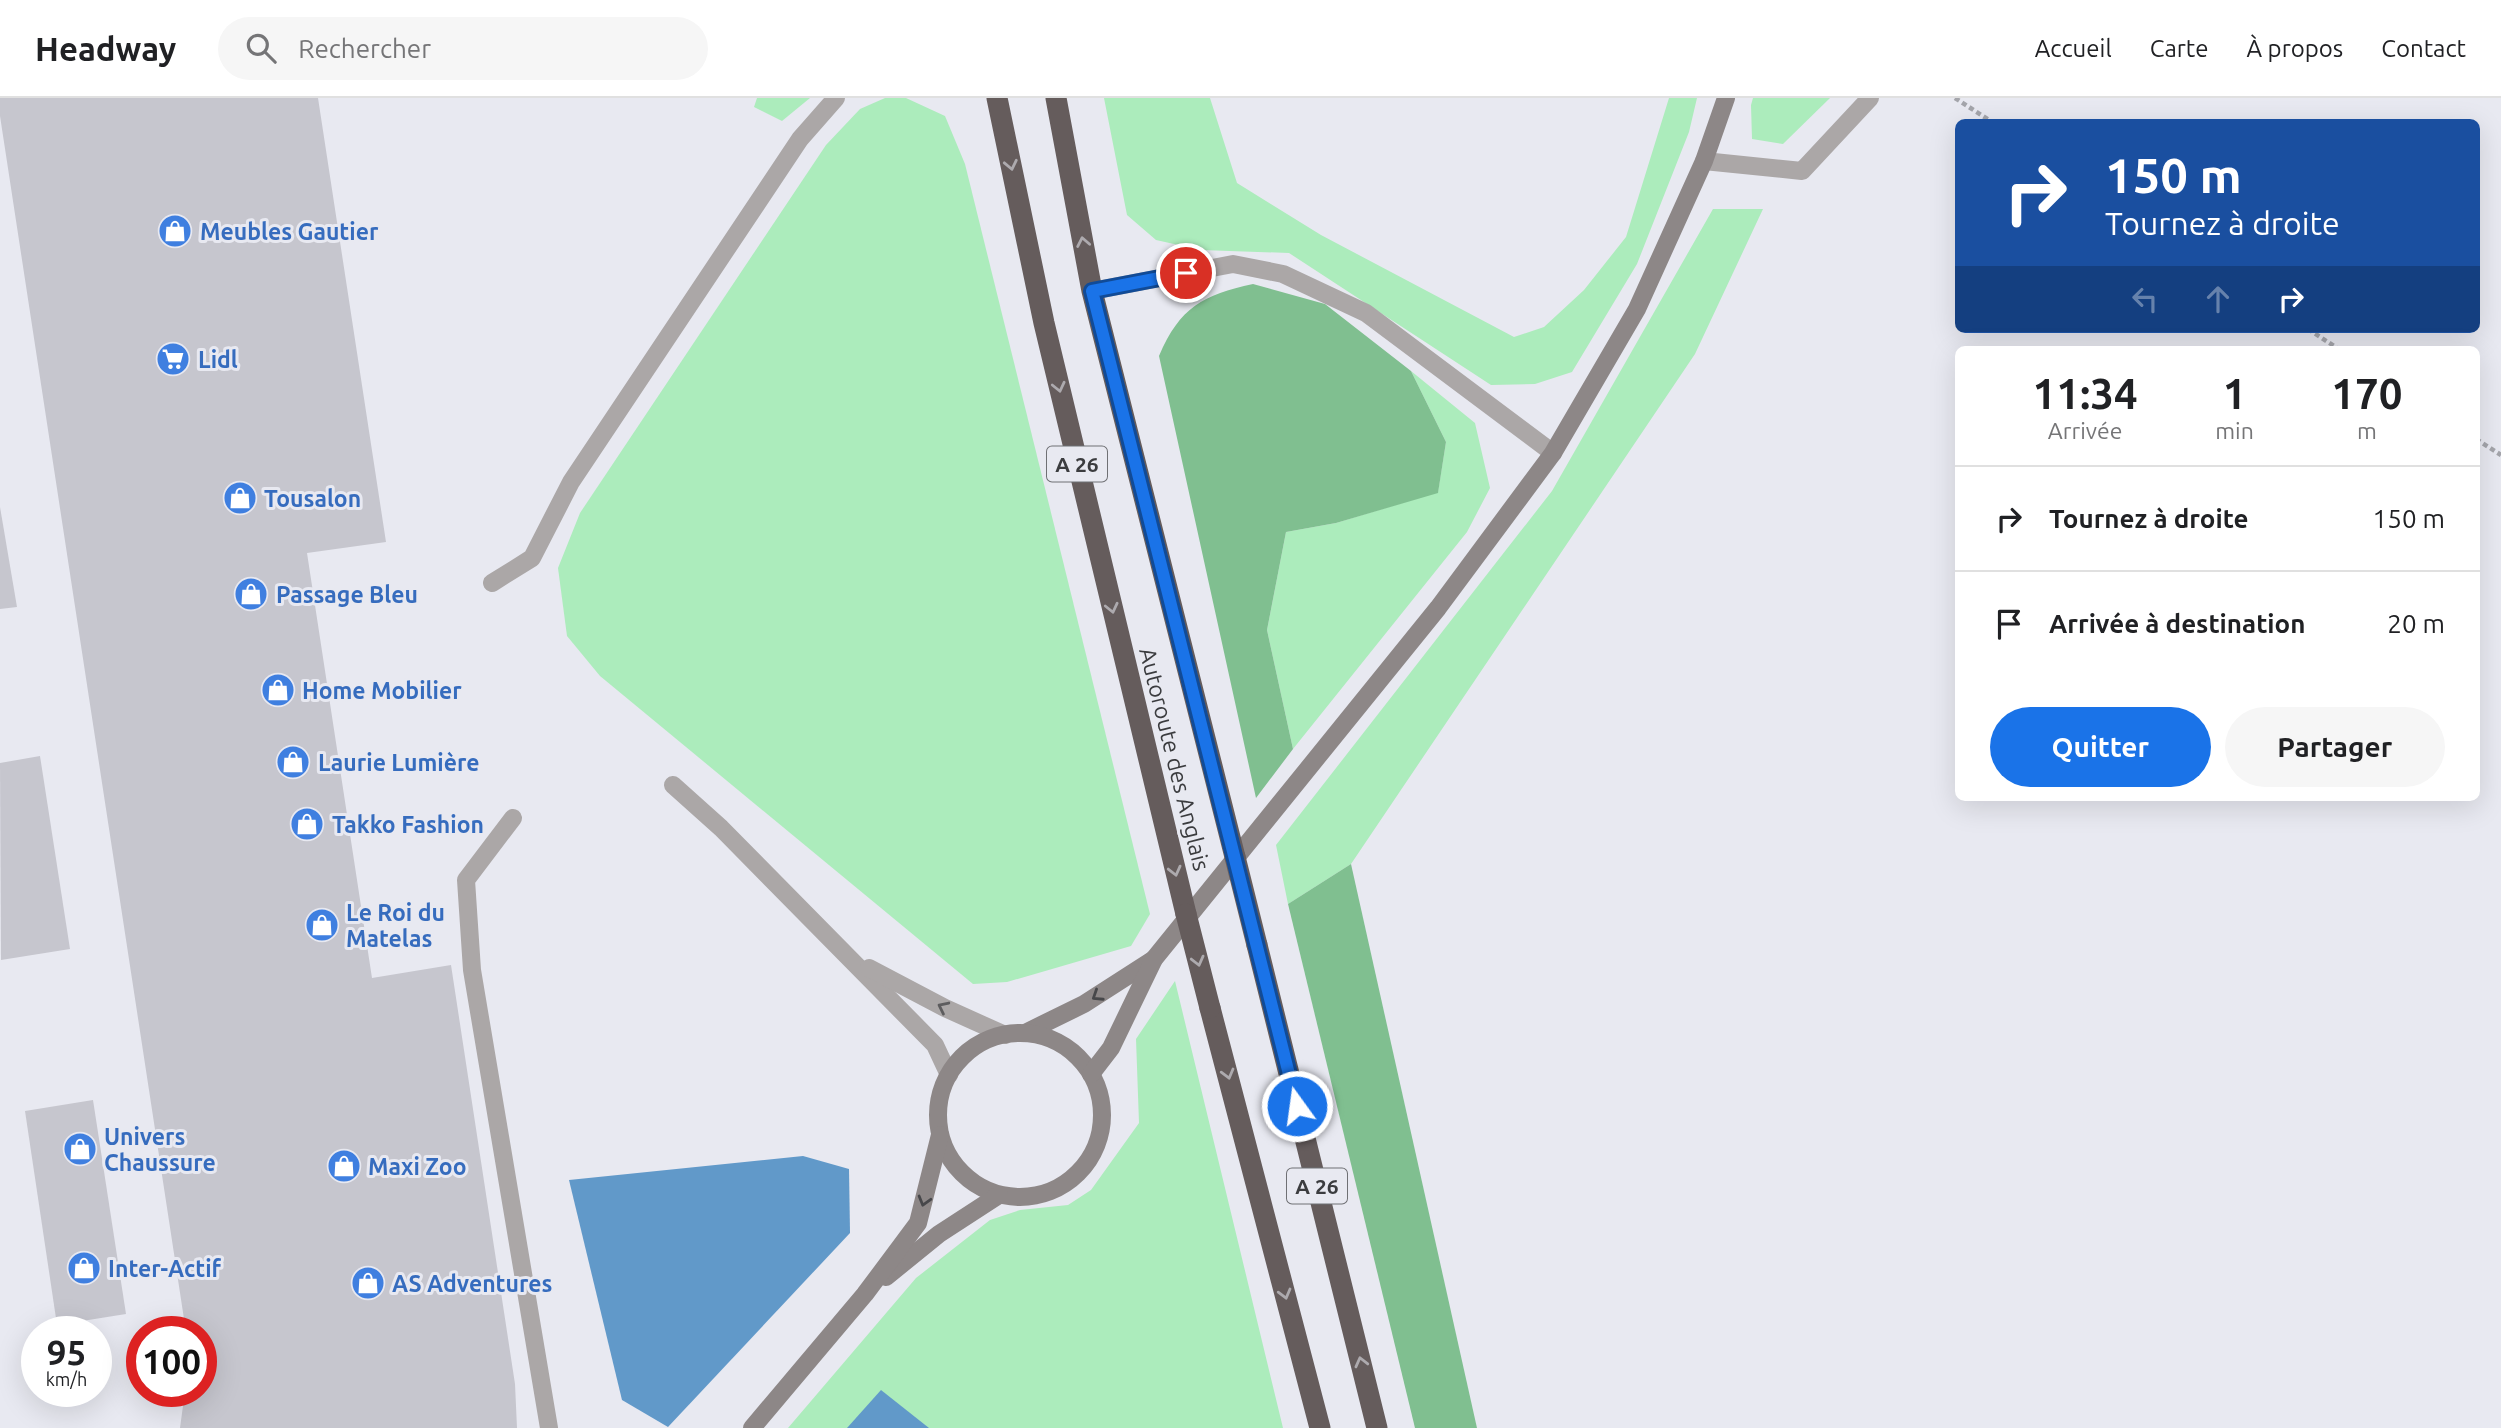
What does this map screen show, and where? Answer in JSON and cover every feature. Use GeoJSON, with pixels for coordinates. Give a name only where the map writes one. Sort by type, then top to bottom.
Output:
{"type":"FeatureCollection","features":[{"type":"Feature","properties":{"kind":"highway","name":"Autoroute des Anglais"},"geometry":{"type":"LineString","coordinates":[[997,98],[1044,323],[1164,829],[1320,1428]]}},
{"type":"Feature","properties":{"kind":"highway","name":"Autoroute des Anglais"},"geometry":{"type":"LineString","coordinates":[[1056,98],[1092,291],[1377,1428]]}},
{"type":"Feature","properties":{"kind":"street"},"geometry":{"type":"LineString","coordinates":[[492,583],[532,558],[571,482],[800,139],[836,98]]}},
{"type":"Feature","properties":{"kind":"street"},"geometry":{"type":"LineString","coordinates":[[1091,1074],[1111,1048],[1154,959],[1438,608],[1553,453],[1637,309],[1704,161],[1726,98]]}},
{"type":"Feature","properties":{"kind":"street"},"geometry":{"type":"LineString","coordinates":[[1704,161],[1802,170],[1870,98]]}},
{"type":"Feature","properties":{"kind":"street"},"geometry":{"type":"LineString","coordinates":[[1092,291],[1233,264],[1283,274],[1366,313],[1553,453]]}},
{"type":"Feature","properties":{"kind":"street"},"geometry":{"type":"LineString","coordinates":[[673,785],[854,960],[935,1045],[949,1074]]}},
{"type":"Feature","properties":{"kind":"street"},"geometry":{"type":"LineString","coordinates":[[513,818],[466,880],[472,970],[549,1428]]}},
{"type":"Feature","properties":{"kind":"street"},"geometry":{"type":"LineString","coordinates":[[752,1428],[865,1294],[918,1223],[940,1135],[939,1104],[949,1074],[963,1056],[983,1042],[1005,1035],[1025,1033],[1084,1004],[1154,959]]}},
{"type":"Feature","properties":{"kind":"street"},"geometry":{"type":"LineString","coordinates":[[854,960],[945,1009],[1005,1035]]}},
{"type":"Feature","properties":{"kind":"street"},"geometry":{"type":"LineString","coordinates":[[940,1135],[948,1155],[961,1173],[979,1187],[999,1195],[1027,1197],[1054,1191],[1076,1176],[1093,1153],[1102,1127],[1101,1100],[1091,1074],[1074,1054],[1051,1040],[1025,1033]]}},
{"type":"Feature","properties":{"kind":"street"},"geometry":{"type":"LineString","coordinates":[[865,1294],[939,1234],[999,1195]]}},
{"type":"Feature","properties":{"kind":"path"},"geometry":{"type":"LineString","coordinates":[[1955,98],[1987,119]]}},
{"type":"Feature","properties":{"kind":"path"},"geometry":{"type":"LineString","coordinates":[[2314,333],[2334,346]]}},
{"type":"Feature","properties":{"kind":"path"},"geometry":{"type":"LineString","coordinates":[[2480,442],[2501,456]]}},
{"type":"Feature","properties":{"kind":"green space"},"geometry":{"type":"Polygon","coordinates":[[[757,98],[810,98],[782,121],[754,107],[757,98]]]}},
{"type":"Feature","properties":{"kind":"green space"},"geometry":{"type":"Polygon","coordinates":[[[885,98],[906,98],[945,116],[965,164],[1150,914],[1131,946],[1007,982],[973,984],[600,676],[567,636],[558,568],[580,513],[826,145],[860,109],[885,98]]]}},
{"type":"Feature","properties":{"kind":"green space"},"geometry":{"type":"Polygon","coordinates":[[[1104,98],[1210,98],[1237,183],[1321,235],[1514,337],[1544,327],[1584,290],[1626,237],[1669,98],[1697,98],[1689,132],[1637,264],[1572,372],[1535,384],[1491,385],[1289,253],[1201,250],[1156,240],[1127,215],[1104,98]]]}},
{"type":"Feature","properties":{"kind":"green space"},"geometry":{"type":"Polygon","coordinates":[[[1753,98],[1830,98],[1783,144],[1752,139],[1753,98]]]}},
{"type":"Feature","properties":{"kind":"green space"},"geometry":{"type":"Polygon","coordinates":[[[1713,209],[1763,209],[1695,354],[1351,864],[1288,904],[1276,845],[1552,491],[1713,209]]]}},
{"type":"Feature","properties":{"kind":"green space"},"geometry":{"type":"Polygon","coordinates":[[[1253,284],[1325,304],[1411,371],[1446,442],[1438,493],[1336,523],[1286,532],[1267,630],[1293,749],[1256,798],[1159,356],[1176,326],[1195,306],[1220,293],[1253,284]]]}},
{"type":"Feature","properties":{"kind":"green space"},"geometry":{"type":"Polygon","coordinates":[[[1411,371],[1475,423],[1490,488],[1467,532],[1293,749],[1267,630],[1286,532],[1336,523],[1438,492],[1446,442],[1411,371]]]}},
{"type":"Feature","properties":{"kind":"green space"},"geometry":{"type":"Polygon","coordinates":[[[1351,864],[1477,1428],[1415,1428],[1288,904],[1351,864]]]}},
{"type":"Feature","properties":{"kind":"green space"},"geometry":{"type":"Polygon","coordinates":[[[1175,981],[1283,1428],[788,1428],[916,1278],[990,1220],[1020,1210],[1068,1205],[1091,1190],[1139,1123],[1136,1039],[1175,981]]]}},
{"type":"Feature","properties":{"kind":"water"},"geometry":{"type":"Polygon","coordinates":[[[803,1156],[849,1169],[850,1233],[668,1427],[622,1400],[569,1180],[803,1156]]]}},
{"type":"Feature","properties":{"kind":"water"},"geometry":{"type":"Polygon","coordinates":[[[881,1390],[929,1428],[847,1428],[881,1390]]]}},
{"type":"Feature","properties":{"kind":"building"},"geometry":{"type":"Polygon","coordinates":[[[0,98],[318,98],[386,542],[307,553],[372,978],[451,965],[515,1384],[517,1428],[180,1428],[183,1407],[217,1407],[217,1316],[184,1316],[0,116],[0,98]]]}},
{"type":"Feature","properties":{"kind":"building"},"geometry":{"type":"Polygon","coordinates":[[[0,507],[17,607],[0,609],[0,507]]]}},
{"type":"Feature","properties":{"kind":"building"},"geometry":{"type":"Polygon","coordinates":[[[40,756],[70,949],[1,960],[0,763],[40,756]]]}},
{"type":"Feature","properties":{"kind":"building"},"geometry":{"type":"Polygon","coordinates":[[[93,1100],[126,1314],[56,1316],[25,1111],[93,1100]]]}},
{"type":"Feature","properties":{"kind":"place","name":"Meubles Gautier"},"geometry":{"type":"Point","coordinates":[175,231]}},
{"type":"Feature","properties":{"kind":"place","name":"Lidl"},"geometry":{"type":"Point","coordinates":[173,359]}},
{"type":"Feature","properties":{"kind":"place","name":"Tousalon"},"geometry":{"type":"Point","coordinates":[240,498]}},
{"type":"Feature","properties":{"kind":"place","name":"Passage Bleu"},"geometry":{"type":"Point","coordinates":[251,594]}},
{"type":"Feature","properties":{"kind":"place","name":"Home Mobilier"},"geometry":{"type":"Point","coordinates":[278,690]}},
{"type":"Feature","properties":{"kind":"place","name":"Laurie Lumière"},"geometry":{"type":"Point","coordinates":[293,762]}},
{"type":"Feature","properties":{"kind":"place","name":"Takko Fashion"},"geometry":{"type":"Point","coordinates":[307,824]}},
{"type":"Feature","properties":{"kind":"place","name":"Le Roi du Matelas"},"geometry":{"type":"Point","coordinates":[322,925]}},
{"type":"Feature","properties":{"kind":"place","name":"Univers Chaussure"},"geometry":{"type":"Point","coordinates":[80,1149]}},
{"type":"Feature","properties":{"kind":"place","name":"Maxi Zoo"},"geometry":{"type":"Point","coordinates":[344,1166]}},
{"type":"Feature","properties":{"kind":"place","name":"Inter-Actif"},"geometry":{"type":"Point","coordinates":[84,1268]}},
{"type":"Feature","properties":{"kind":"place","name":"AS Adventures"},"geometry":{"type":"Point","coordinates":[368,1283]}},
{"type":"Feature","properties":{"kind":"route"},"geometry":{"type":"LineString","coordinates":[[1186,273],[1092,291],[1297,1106]]}}]}
